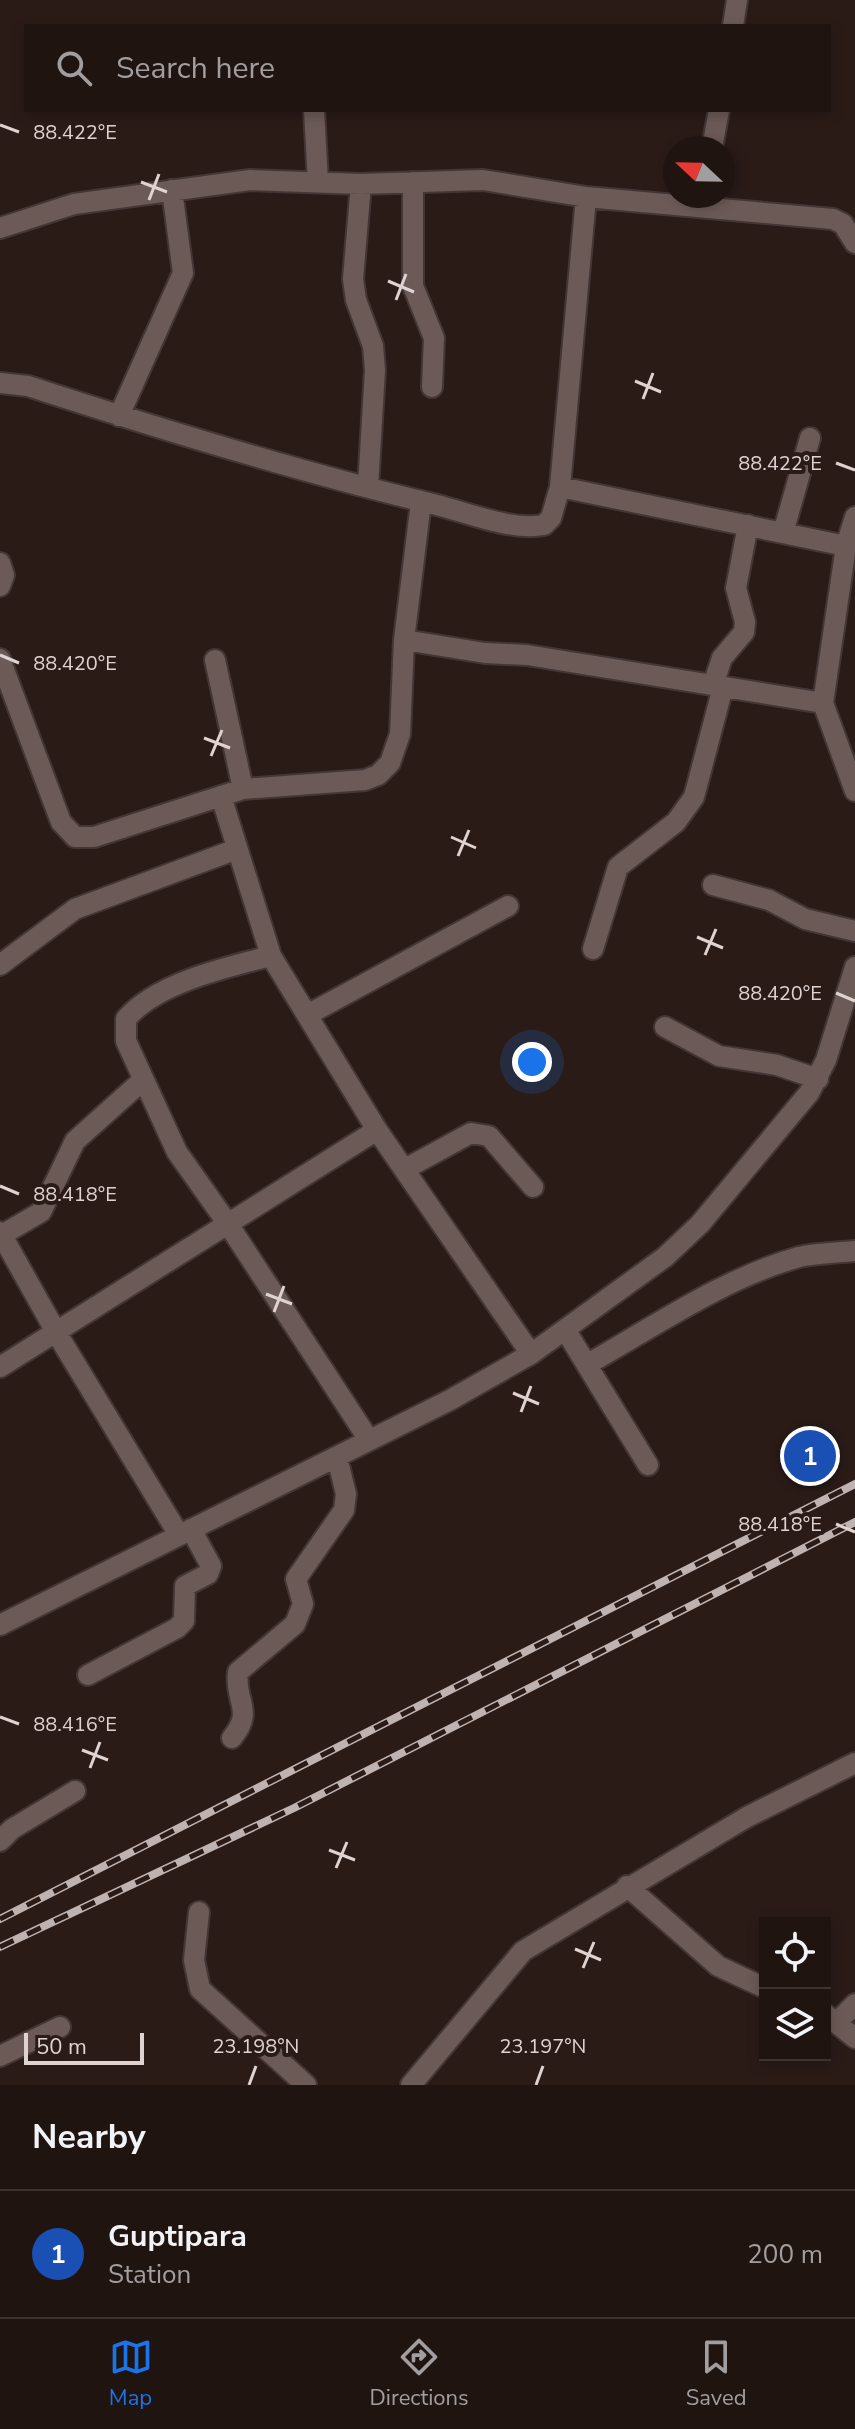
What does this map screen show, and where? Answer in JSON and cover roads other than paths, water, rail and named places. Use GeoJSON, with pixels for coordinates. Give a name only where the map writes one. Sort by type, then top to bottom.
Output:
{"type":"FeatureCollection","features":[{"type":"Feature","properties":{"kind":"street"},"geometry":{"type":"LineString","coordinates":[[733,24],[737,0]]}},
{"type":"Feature","properties":{"kind":"street"},"geometry":{"type":"LineString","coordinates":[[314,112],[318,182]]}},
{"type":"Feature","properties":{"kind":"street"},"geometry":{"type":"LineString","coordinates":[[714,136],[719,112]]}},
{"type":"Feature","properties":{"kind":"street"},"geometry":{"type":"LineString","coordinates":[[0,228],[74,204],[250,180],[361,184],[483,180],[586,197],[663,200]]}},
{"type":"Feature","properties":{"kind":"street"},"geometry":{"type":"LineString","coordinates":[[413,182],[413,286],[434,338],[432,387]]}},
{"type":"Feature","properties":{"kind":"street"},"geometry":{"type":"LineString","coordinates":[[361,184],[353,279],[356,300],[373,346],[375,370],[368,487]]}},
{"type":"Feature","properties":{"kind":"street"},"geometry":{"type":"LineString","coordinates":[[119,416],[183,273],[172,190]]}},
{"type":"Feature","properties":{"kind":"street"},"geometry":{"type":"LineString","coordinates":[[0,383],[28,386],[119,416],[421,502],[532,527],[544,525],[551,518],[560,487],[586,197]]}},
{"type":"Feature","properties":{"kind":"street"},"geometry":{"type":"LineString","coordinates":[[735,206],[833,219],[843,224],[855,243]]}},
{"type":"Feature","properties":{"kind":"street"},"geometry":{"type":"LineString","coordinates":[[783,533],[810,438]]}},
{"type":"Feature","properties":{"kind":"street"},"geometry":{"type":"LineString","coordinates":[[560,487],[846,546]]}},
{"type":"Feature","properties":{"kind":"street"},"geometry":{"type":"LineString","coordinates":[[0,659],[61,822],[75,837],[94,837],[243,789],[365,780],[390,763],[400,734],[404,640],[421,502]]}},
{"type":"Feature","properties":{"kind":"street"},"geometry":{"type":"LineString","coordinates":[[855,517],[846,546],[823,703],[845,740],[855,791]]}},
{"type":"Feature","properties":{"kind":"street"},"geometry":{"type":"LineString","coordinates":[[593,949],[618,867],[676,822],[694,797],[722,658],[744,632],[745,622],[736,588],[748,525]]}},
{"type":"Feature","properties":{"kind":"street"},"geometry":{"type":"LineString","coordinates":[[0,563],[4,575],[0,586]]}},
{"type":"Feature","properties":{"kind":"street"},"geometry":{"type":"LineString","coordinates":[[404,640],[485,653],[527,655],[823,703]]}},
{"type":"Feature","properties":{"kind":"street"},"geometry":{"type":"LineString","coordinates":[[215,660],[243,789]]}},
{"type":"Feature","properties":{"kind":"street"},"geometry":{"type":"LineString","coordinates":[[221,796],[271,956],[377,1130],[531,1354]]}},
{"type":"Feature","properties":{"kind":"street"},"geometry":{"type":"LineString","coordinates":[[0,965],[75,909],[237,849]]}},
{"type":"Feature","properties":{"kind":"street"},"geometry":{"type":"LineString","coordinates":[[713,885],[769,900],[805,919],[855,931]]}},
{"type":"Feature","properties":{"kind":"street"},"geometry":{"type":"LineString","coordinates":[[307,1015],[508,906]]}},
{"type":"Feature","properties":{"kind":"street"},"geometry":{"type":"LineString","coordinates":[[271,956],[201,975],[132,1012],[124,1027],[126,1041],[177,1152],[228,1224],[369,1440]]}},
{"type":"Feature","properties":{"kind":"street"},"geometry":{"type":"LineString","coordinates":[[0,1625],[337,1457],[531,1354],[682,1242],[799,1107],[818,1079],[855,967]]}},
{"type":"Feature","properties":{"kind":"street"},"geometry":{"type":"LineString","coordinates":[[665,1027],[719,1056],[777,1065],[818,1079]]}},
{"type":"Feature","properties":{"kind":"street"},"geometry":{"type":"LineString","coordinates":[[88,1675],[177,1628],[184,1621],[185,1586],[208,1574],[211,1566],[185,1532],[56,1332],[1,1233],[41,1212],[75,1141],[143,1080]]}},
{"type":"Feature","properties":{"kind":"street"},"geometry":{"type":"LineString","coordinates":[[0,1367],[377,1130]]}},
{"type":"Feature","properties":{"kind":"street"},"geometry":{"type":"LineString","coordinates":[[405,1169],[480,1132],[489,1136],[533,1187]]}},
{"type":"Feature","properties":{"kind":"street"},"geometry":{"type":"LineString","coordinates":[[588,1364],[692,1305],[776,1265],[801,1257],[855,1251]]}},
{"type":"Feature","properties":{"kind":"street"},"geometry":{"type":"LineString","coordinates":[[566,1331],[648,1465]]}},
{"type":"Feature","properties":{"kind":"street"},"geometry":{"type":"LineString","coordinates":[[232,1738],[245,1715],[238,1672],[295,1624],[303,1604],[296,1579],[344,1510],[346,1494],[337,1457]]}},
{"type":"Feature","properties":{"kind":"street"},"geometry":{"type":"LineString","coordinates":[[411,2085],[523,1951],[627,1886],[769,1805],[855,1763]]}},
{"type":"Feature","properties":{"kind":"street"},"geometry":{"type":"LineString","coordinates":[[0,1841],[75,1791]]}},
{"type":"Feature","properties":{"kind":"street"},"geometry":{"type":"LineString","coordinates":[[627,1886],[718,1966],[759,1985]]}},
{"type":"Feature","properties":{"kind":"street"},"geometry":{"type":"LineString","coordinates":[[199,1912],[194,1960],[200,1989],[306,2085]]}},
{"type":"Feature","properties":{"kind":"street"},"geometry":{"type":"LineString","coordinates":[[855,2004],[832,2018],[855,2038]]}},
{"type":"Feature","properties":{"kind":"street"},"geometry":{"type":"LineString","coordinates":[[0,2056],[60,2027]]}},
{"type":"Feature","properties":{"kind":"railway"},"geometry":{"type":"LineString","coordinates":[[0,1919],[855,1484]]}},
{"type":"Feature","properties":{"kind":"railway"},"geometry":{"type":"LineString","coordinates":[[0,1947],[294,1808],[855,1522]]}},
{"type":"Feature","properties":{"kind":"place","name":"Guptipara"},"geometry":{"type":"Point","coordinates":[810,1456]}}]}
